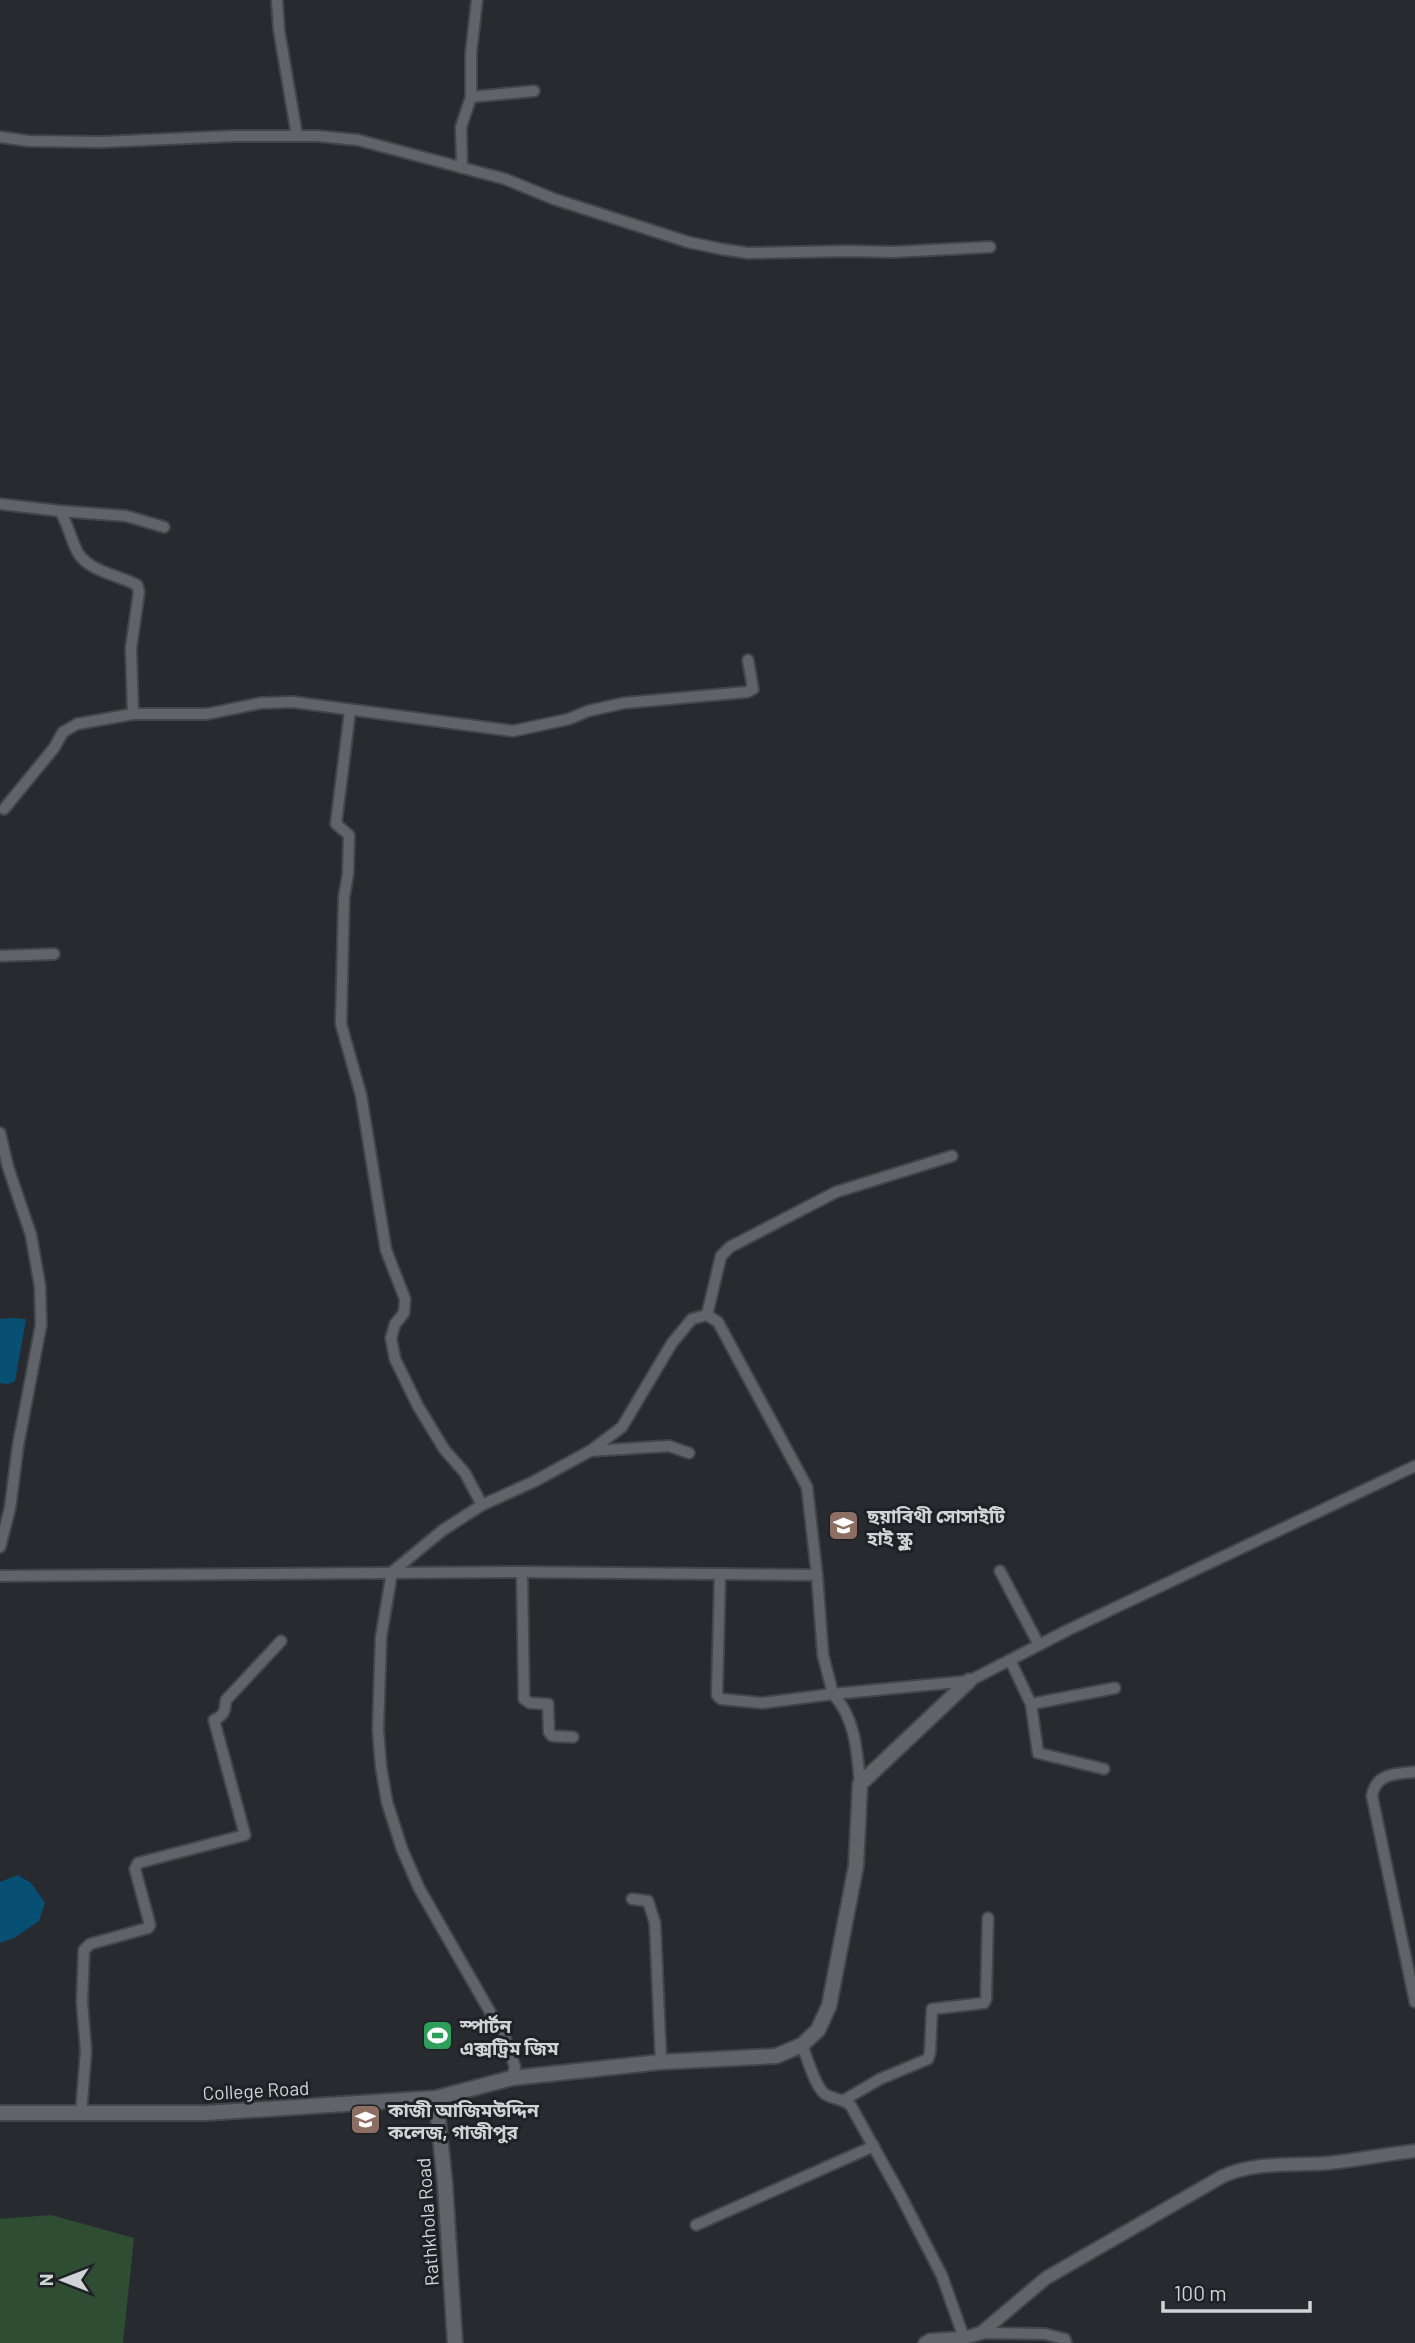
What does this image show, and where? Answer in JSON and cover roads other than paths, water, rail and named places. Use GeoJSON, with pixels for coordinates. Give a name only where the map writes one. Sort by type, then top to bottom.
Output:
{"type":"FeatureCollection","features":[{"type":"Feature","properties":{"kind":"main road"},"geometry":{"type":"LineString","coordinates":[[802,2045],[818,2030],[829,2006],[856,1866],[860,1784],[969,1681]]}},
{"type":"Feature","properties":{"kind":"main road","name":"College Road"},"geometry":{"type":"LineString","coordinates":[[0,2113],[206,2113],[436,2098],[512,2078],[661,2062],[776,2056],[802,2045]]}},
{"type":"Feature","properties":{"kind":"main road","name":"Rathkhola Road"},"geometry":{"type":"LineString","coordinates":[[436,2098],[455,2343]]}},
{"type":"Feature","properties":{"kind":"street"},"geometry":{"type":"LineString","coordinates":[[277,0],[279,30],[297,136]]}},
{"type":"Feature","properties":{"kind":"street"},"geometry":{"type":"LineString","coordinates":[[461,168],[461,127],[471,97],[471,43],[477,0]]}},
{"type":"Feature","properties":{"kind":"street"},"geometry":{"type":"LineString","coordinates":[[471,97],[534,91]]}},
{"type":"Feature","properties":{"kind":"street"},"geometry":{"type":"LineString","coordinates":[[0,137],[29,142],[297,136],[358,140],[505,179],[554,199],[587,207],[688,242],[720,249],[748,253],[894,252],[990,247]]}},
{"type":"Feature","properties":{"kind":"street"},"geometry":{"type":"LineString","coordinates":[[0,504],[126,516],[164,527]]}},
{"type":"Feature","properties":{"kind":"street"},"geometry":{"type":"LineString","coordinates":[[60,511],[79,554],[87,562],[137,585],[139,592],[131,648],[133,714]]}},
{"type":"Feature","properties":{"kind":"street"},"geometry":{"type":"LineString","coordinates":[[4,809],[54,748],[63,732],[77,723],[133,714],[207,714],[261,703],[293,702],[513,731],[624,703],[747,692],[753,688],[748,660]]}},
{"type":"Feature","properties":{"kind":"street"},"geometry":{"type":"LineString","coordinates":[[350,711],[336,824],[349,835],[350,845],[344,897],[341,1024],[361,1095],[386,1250],[405,1298],[404,1313],[395,1324],[391,1338],[395,1359],[418,1406],[444,1450],[465,1473],[482,1505]]}},
{"type":"Feature","properties":{"kind":"street"},"geometry":{"type":"LineString","coordinates":[[0,956],[54,954]]}},
{"type":"Feature","properties":{"kind":"street"},"geometry":{"type":"LineString","coordinates":[[0,1133],[8,1167],[31,1235],[40,1286],[41,1325],[10,1508],[0,1547]]}},
{"type":"Feature","properties":{"kind":"street"},"geometry":{"type":"LineString","coordinates":[[707,1315],[721,1256],[730,1247],[836,1192],[952,1156]]}},
{"type":"Feature","properties":{"kind":"street"},"geometry":{"type":"LineString","coordinates":[[512,2078],[515,2067],[505,2038],[419,1888],[402,1849],[387,1802],[378,1730],[382,1637],[392,1572],[443,1530],[482,1505],[535,1481],[590,1451],[622,1427],[672,1343],[692,1319],[707,1315],[718,1322],[807,1488],[823,1654],[833,1694],[843,1705],[849,1718],[856,1743],[860,1784]]}},
{"type":"Feature","properties":{"kind":"street"},"geometry":{"type":"LineString","coordinates":[[590,1451],[669,1446],[690,1453]]}},
{"type":"Feature","properties":{"kind":"street"},"geometry":{"type":"LineString","coordinates":[[720,1574],[717,1695],[720,1699],[762,1703],[969,1681],[1415,1465]]}},
{"type":"Feature","properties":{"kind":"street"},"geometry":{"type":"LineString","coordinates":[[1000,1571],[1038,1646]]}},
{"type":"Feature","properties":{"kind":"street"},"geometry":{"type":"LineString","coordinates":[[0,1576],[392,1572],[817,1575]]}},
{"type":"Feature","properties":{"kind":"street"},"geometry":{"type":"LineString","coordinates":[[522,1572],[524,1699],[530,1703],[548,1704],[549,1732],[552,1736],[573,1737]]}},
{"type":"Feature","properties":{"kind":"street"},"geometry":{"type":"LineString","coordinates":[[81,2113],[86,2052],[82,2002],[84,1950],[90,1944],[148,1928],[150,1925],[135,1869],[138,1863],[245,1836],[214,1720],[223,1715],[227,1708],[226,1700],[281,1641]]}},
{"type":"Feature","properties":{"kind":"street"},"geometry":{"type":"LineString","coordinates":[[1010,1660],[1031,1704],[1038,1753],[1104,1769]]}},
{"type":"Feature","properties":{"kind":"street"},"geometry":{"type":"LineString","coordinates":[[1031,1704],[1115,1688]]}},
{"type":"Feature","properties":{"kind":"street"},"geometry":{"type":"LineString","coordinates":[[1415,1772],[1380,1778],[1374,1785],[1372,1796],[1415,2002]]}},
{"type":"Feature","properties":{"kind":"street"},"geometry":{"type":"LineString","coordinates":[[632,1899],[648,1901],[655,1923],[661,2062]]}},
{"type":"Feature","properties":{"kind":"street"},"geometry":{"type":"LineString","coordinates":[[844,2100],[880,2079],[928,2059],[932,2008],[984,2003],[988,1918]]}},
{"type":"Feature","properties":{"kind":"street"},"geometry":{"type":"LineString","coordinates":[[802,2045],[818,2086],[825,2094],[844,2100],[851,2106],[874,2146],[942,2276],[964,2338]]}},
{"type":"Feature","properties":{"kind":"street"},"geometry":{"type":"LineString","coordinates":[[696,2225],[874,2146]]}},
{"type":"Feature","properties":{"kind":"street"},"geometry":{"type":"LineString","coordinates":[[981,2333],[1046,2278],[1240,2169],[1264,2164],[1329,2163],[1415,2151]]}},
{"type":"Feature","properties":{"kind":"street"},"geometry":{"type":"LineString","coordinates":[[925,2343],[981,2333],[1045,2334],[1065,2339],[1066,2343]]}},
{"type":"Feature","properties":{"kind":"water"},"geometry":{"type":"Polygon","coordinates":[[[0,1319],[26,1319],[15,1381],[8,1384],[0,1383],[0,1319]]]}},
{"type":"Feature","properties":{"kind":"water"},"geometry":{"type":"Polygon","coordinates":[[[18,1875],[31,1883],[45,1903],[39,1921],[14,1938],[0,1943],[0,1882],[18,1875]]]}},
{"type":"Feature","properties":{"kind":"place","name":"ছয়াবিথী সোসাইটি হাই স্কুল"},"geometry":{"type":"Point","coordinates":[844,1526]}},
{"type":"Feature","properties":{"kind":"place","name":"স্পার্টন এক্সট্রিম জিম"},"geometry":{"type":"Point","coordinates":[437,2036]}},
{"type":"Feature","properties":{"kind":"place","name":"কাজী আজিমউদ্দিন কলেজ, গাজীপুর"},"geometry":{"type":"Point","coordinates":[365,2120]}}]}
